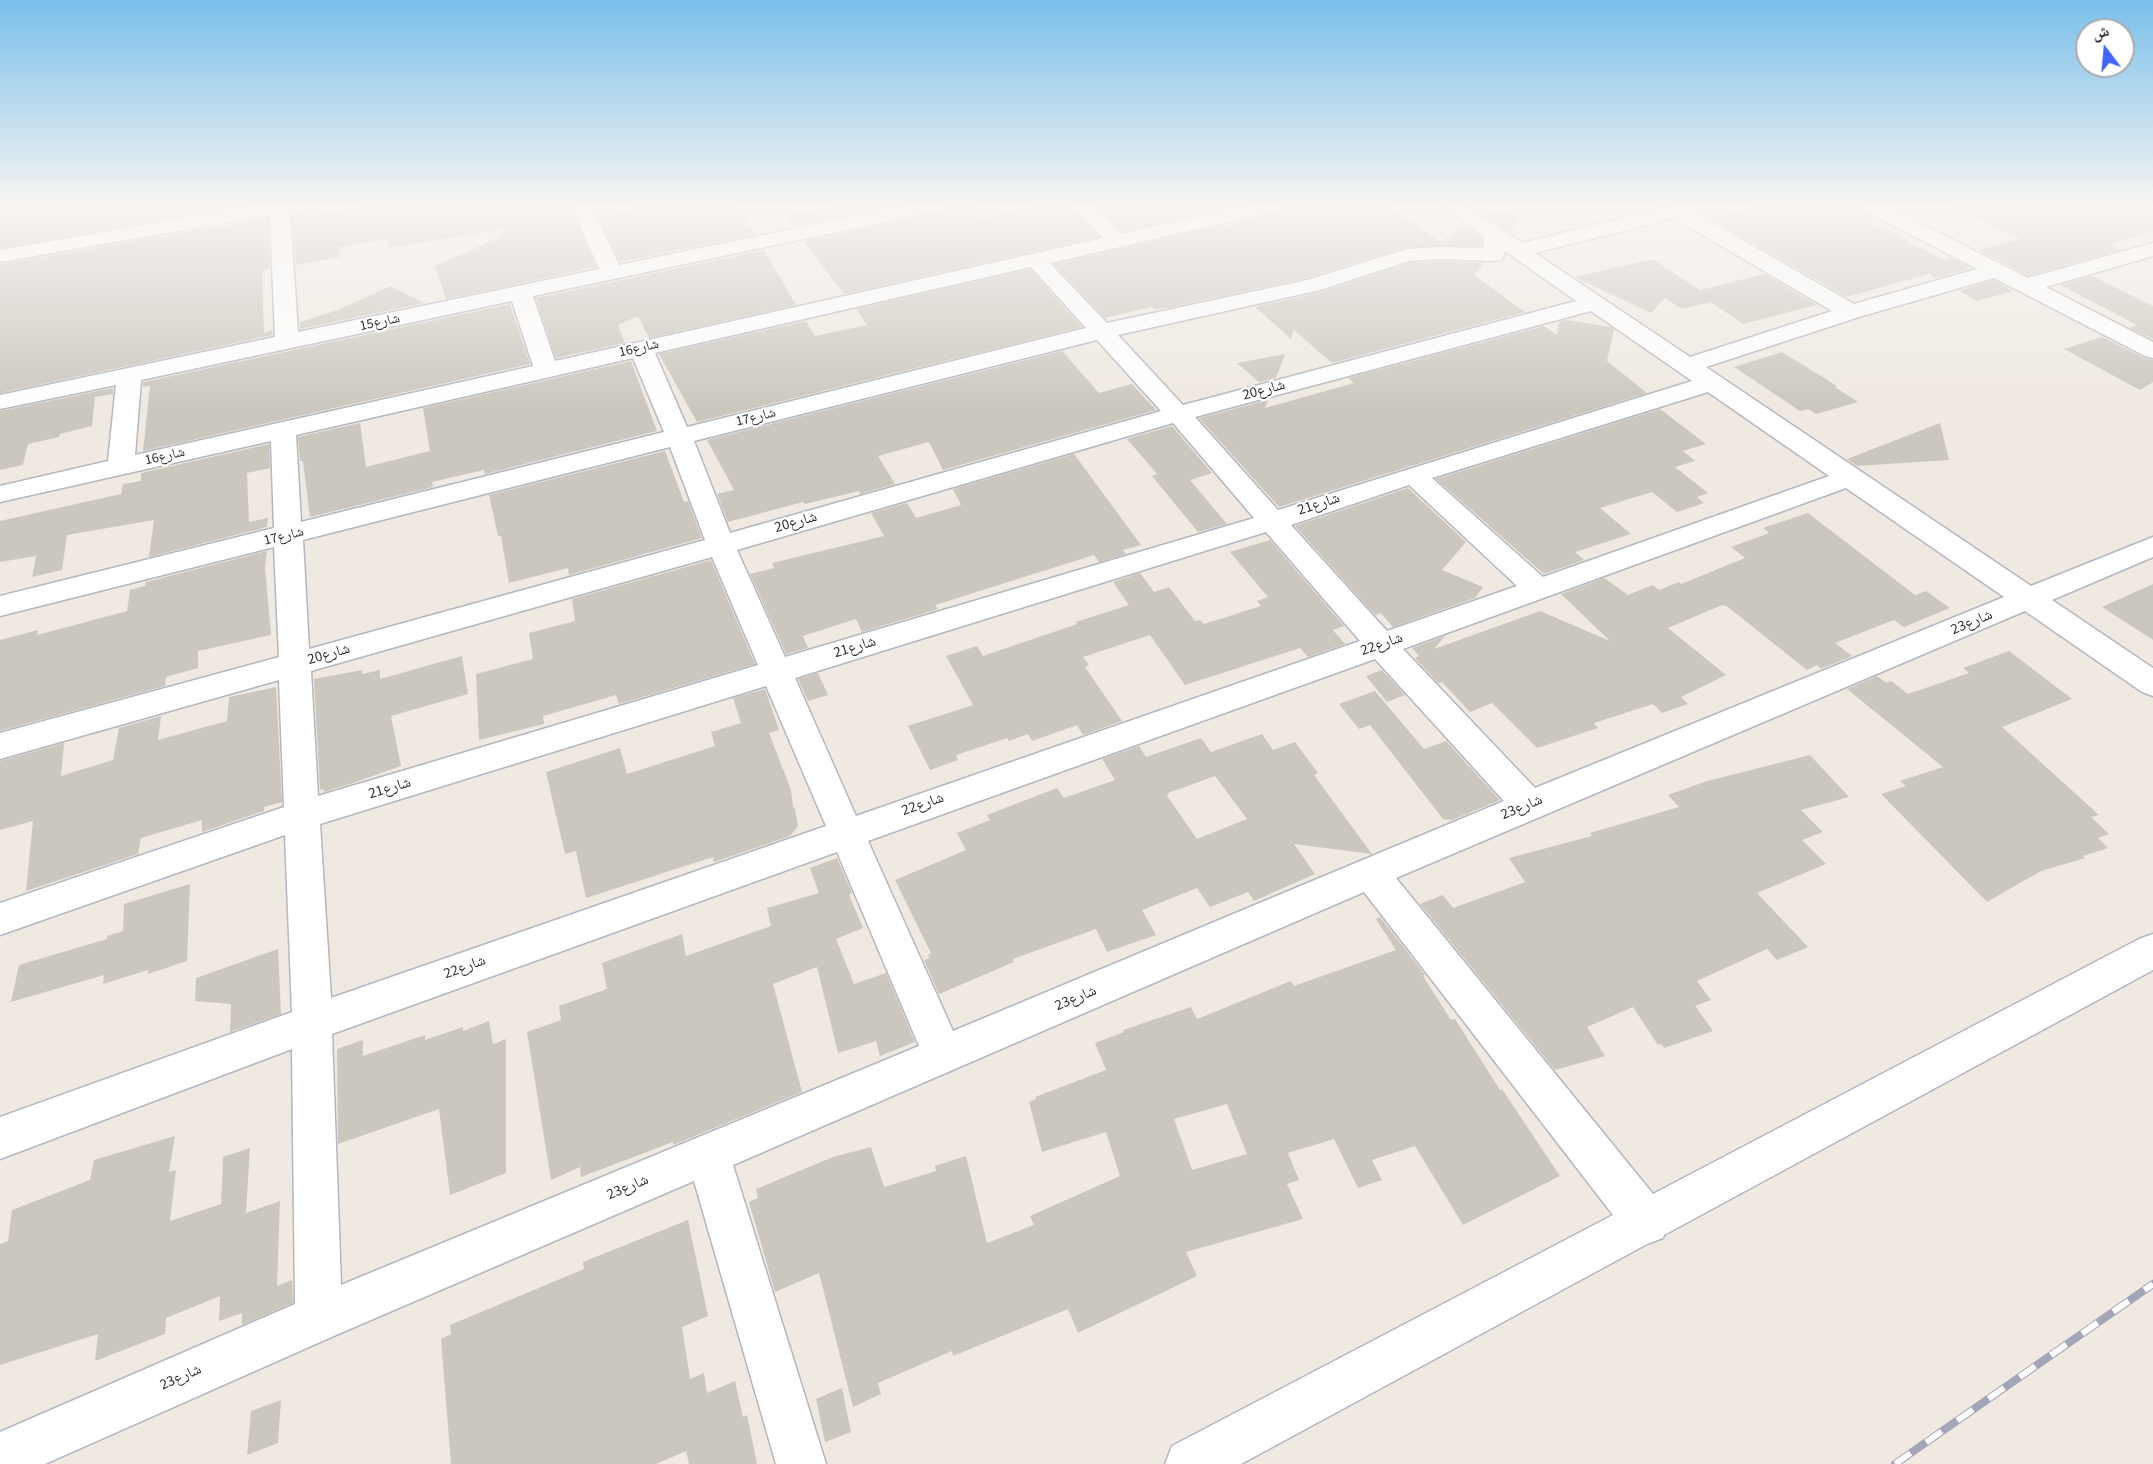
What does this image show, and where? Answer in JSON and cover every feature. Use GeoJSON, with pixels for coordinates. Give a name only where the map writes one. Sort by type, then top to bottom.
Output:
{"type":"FeatureCollection","features":[{"type":"Feature","properties":{"kind":"street"},"geometry":{"type":"LineString","coordinates":[[285,273],[287,342]]}},
{"type":"Feature","properties":{"kind":"street","name":"شارع15"},"geometry":{"type":"LineString","coordinates":[[0,402],[615,273]]}},
{"type":"Feature","properties":{"kind":"street","name":"شارع16"},"geometry":{"type":"LineString","coordinates":[[0,494],[976,273]]}},
{"type":"Feature","properties":{"kind":"street"},"geometry":{"type":"LineString","coordinates":[[1047,273],[1178,414],[1381,645],[1529,805]]}},
{"type":"Feature","properties":{"kind":"street","name":"شارع17"},"geometry":{"type":"LineString","coordinates":[[0,606],[290,536],[1100,332],[1312,285],[1349,273]]}},
{"type":"Feature","properties":{"kind":"street"},"geometry":{"type":"LineString","coordinates":[[1550,273],[2153,684]]}},
{"type":"Feature","properties":{"kind":"street"},"geometry":{"type":"LineString","coordinates":[[1784,273],[1851,312]]}},
{"type":"Feature","properties":{"kind":"street"},"geometry":{"type":"LineString","coordinates":[[1686,366],[1851,312],[1987,273]]}},
{"type":"Feature","properties":{"kind":"street"},"geometry":{"type":"LineString","coordinates":[[2000,273],[2153,351]]}},
{"type":"Feature","properties":{"kind":"street"},"geometry":{"type":"LineString","coordinates":[[2025,286],[2069,273]]}},
{"type":"Feature","properties":{"kind":"street"},"geometry":{"type":"LineString","coordinates":[[521,294],[546,370]]}},
{"type":"Feature","properties":{"kind":"street","name":"شارع20"},"geometry":{"type":"LineString","coordinates":[[0,746],[721,545],[1178,414],[1594,303]]}},
{"type":"Feature","properties":{"kind":"street"},"geometry":{"type":"LineString","coordinates":[[641,349],[680,437],[721,545],[944,1055]]}},
{"type":"Feature","properties":{"kind":"street"},"geometry":{"type":"LineString","coordinates":[[121,466],[129,375]]}},
{"type":"Feature","properties":{"kind":"street","name":"شارع21"},"geometry":{"type":"LineString","coordinates":[[0,919],[302,815],[1273,521],[1413,474],[1711,383]]}},
{"type":"Feature","properties":{"kind":"street"},"geometry":{"type":"LineString","coordinates":[[283,430],[290,536],[312,1023],[319,1318]]}},
{"type":"Feature","properties":{"kind":"street"},"geometry":{"type":"LineString","coordinates":[[1413,474],[1539,589]]}},
{"type":"Feature","properties":{"kind":"street","name":"شارع22"},"geometry":{"type":"LineString","coordinates":[[0,1138],[312,1023],[1848,478]]}},
{"type":"Feature","properties":{"kind":"street","name":"شارع23"},"geometry":{"type":"LineString","coordinates":[[0,1458],[319,1318],[1371,874],[1529,805],[2153,546]]}},
{"type":"Feature","properties":{"kind":"street"},"geometry":{"type":"LineString","coordinates":[[1371,874],[1647,1222]]}},
{"type":"Feature","properties":{"kind":"street"},"geometry":{"type":"LineString","coordinates":[[1190,1464],[2153,951]]}},
{"type":"Feature","properties":{"kind":"street"},"geometry":{"type":"LineString","coordinates":[[708,1154],[801,1464]]}},
{"type":"Feature","properties":{"kind":"building"},"geometry":{"type":"Polygon","coordinates":[[[0,273],[262,273],[264,333],[272,330],[273,335],[0,393],[0,273]]]}},
{"type":"Feature","properties":{"kind":"building"},"geometry":{"type":"Polygon","coordinates":[[[437,273],[566,273],[446,299],[437,273]]]}},
{"type":"Feature","properties":{"kind":"building"},"geometry":{"type":"Polygon","coordinates":[[[653,273],[778,273],[796,305],[649,338],[638,316],[618,325],[625,343],[556,358],[536,298],[653,273]]]}},
{"type":"Feature","properties":{"kind":"building"},"geometry":{"type":"Polygon","coordinates":[[[828,273],[937,273],[844,294],[828,273]]]}},
{"type":"Feature","properties":{"kind":"building"},"geometry":{"type":"Polygon","coordinates":[[[1011,273],[1034,273],[1082,327],[697,422],[659,354],[806,321],[815,336],[867,325],[856,309],[1011,273]]]}},
{"type":"Feature","properties":{"kind":"building"},"geometry":{"type":"Polygon","coordinates":[[[1063,273],[1321,273],[1167,308],[1154,309],[1151,307],[1105,318],[1063,273]]]}},
{"type":"Feature","properties":{"kind":"building"},"geometry":{"type":"Polygon","coordinates":[[[1377,273],[1475,273],[1474,275],[1525,312],[1332,363],[1294,330],[1291,339],[1255,307],[1320,292],[1377,273]]]}},
{"type":"Feature","properties":{"kind":"building"},"geometry":{"type":"Polygon","coordinates":[[[1591,273],[1674,273],[1700,290],[1765,274],[1817,305],[1743,324],[1711,302],[1682,309],[1665,298],[1651,313],[1575,277],[1591,273]]]}},
{"type":"Feature","properties":{"kind":"building"},"geometry":{"type":"Polygon","coordinates":[[[1805,273],[1952,273],[1936,278],[1929,274],[1847,297],[1805,273]]]}},
{"type":"Feature","properties":{"kind":"building"},"geometry":{"type":"Polygon","coordinates":[[[2092,276],[2153,306],[2153,339],[2130,328],[2137,325],[2060,285],[2092,276]]]}},
{"type":"Feature","properties":{"kind":"building"},"geometry":{"type":"Polygon","coordinates":[[[1994,280],[2013,291],[1977,301],[1959,291],[1994,280]]]}},
{"type":"Feature","properties":{"kind":"building"},"geometry":{"type":"Polygon","coordinates":[[[390,286],[424,303],[300,329],[300,322],[338,310],[390,286]]]}},
{"type":"Feature","properties":{"kind":"building"},"geometry":{"type":"Polygon","coordinates":[[[510,304],[530,364],[143,451],[150,386],[143,387],[143,382],[510,304]]]}},
{"type":"Feature","properties":{"kind":"building"},"geometry":{"type":"Polygon","coordinates":[[[1566,320],[1614,329],[1607,361],[1647,393],[1279,507],[1199,418],[1268,400],[1265,408],[1354,383],[1348,378],[1544,326],[1557,335],[1559,322],[1566,320]]]}},
{"type":"Feature","properties":{"kind":"building"},"geometry":{"type":"Polygon","coordinates":[[[2102,337],[2144,358],[2153,360],[2153,382],[2140,390],[2064,349],[2102,337]]]}},
{"type":"Feature","properties":{"kind":"building"},"geometry":{"type":"Polygon","coordinates":[[[1062,351],[1099,393],[1132,384],[1156,410],[943,470],[929,442],[878,456],[895,484],[860,494],[859,491],[805,504],[803,502],[728,522],[717,494],[734,490],[707,440],[1062,351]]]}},
{"type":"Feature","properties":{"kind":"building"},"geometry":{"type":"Polygon","coordinates":[[[1782,352],[1837,386],[1835,387],[1858,402],[1816,414],[1808,409],[1800,411],[1734,367],[1782,352]]]}},
{"type":"Feature","properties":{"kind":"building"},"geometry":{"type":"Polygon","coordinates":[[[1285,354],[1276,378],[1259,382],[1237,363],[1285,354]]]}},
{"type":"Feature","properties":{"kind":"building"},"geometry":{"type":"Polygon","coordinates":[[[631,361],[657,431],[485,474],[484,470],[432,482],[433,487],[310,517],[298,437],[360,423],[366,467],[430,451],[423,408],[631,361]]]}},
{"type":"Feature","properties":{"kind":"building"},"geometry":{"type":"Polygon","coordinates":[[[113,388],[113,394],[95,397],[92,426],[28,444],[23,465],[0,470],[0,411],[113,388]]]}},
{"type":"Feature","properties":{"kind":"building"},"geometry":{"type":"Polygon","coordinates":[[[1660,409],[1706,444],[1683,451],[1695,461],[1675,467],[1708,493],[1697,497],[1704,503],[1677,512],[1652,492],[1600,508],[1631,534],[1575,552],[1584,560],[1544,574],[1436,479],[1660,409]]]}},
{"type":"Feature","properties":{"kind":"building"},"geometry":{"type":"Polygon","coordinates":[[[1940,423],[1949,460],[1857,466],[1847,459],[1940,423]]]}},
{"type":"Feature","properties":{"kind":"building"},"geometry":{"type":"Polygon","coordinates":[[[1172,426],[1212,473],[1190,480],[1227,524],[1198,532],[1152,476],[1157,474],[1127,439],[1172,426]]]}},
{"type":"Feature","properties":{"kind":"building"},"geometry":{"type":"Polygon","coordinates":[[[269,444],[270,468],[247,473],[249,522],[268,518],[267,527],[149,557],[154,520],[67,535],[62,570],[32,577],[36,556],[0,562],[0,521],[121,494],[123,484],[141,481],[141,473],[269,444]]]}},
{"type":"Feature","properties":{"kind":"building"},"geometry":{"type":"Polygon","coordinates":[[[665,451],[684,502],[688,501],[702,538],[569,575],[568,568],[509,583],[501,536],[498,536],[489,495],[665,451]]]}},
{"type":"Feature","properties":{"kind":"building"},"geometry":{"type":"Polygon","coordinates":[[[1074,454],[1141,545],[1123,550],[1126,554],[1099,562],[1094,555],[935,605],[938,609],[862,632],[856,619],[803,636],[808,648],[786,654],[750,574],[774,568],[772,563],[884,536],[871,513],[907,503],[916,518],[961,505],[953,489],[1074,454]]]}},
{"type":"Feature","properties":{"kind":"building"},"geometry":{"type":"Polygon","coordinates":[[[1408,488],[1466,542],[1442,570],[1483,587],[1475,598],[1393,627],[1381,613],[1375,615],[1295,526],[1408,488]]]}},
{"type":"Feature","properties":{"kind":"building"},"geometry":{"type":"Polygon","coordinates":[[[1808,513],[1915,595],[1926,591],[1950,608],[1904,627],[1894,620],[1835,643],[1852,656],[1821,669],[1817,665],[1807,670],[1728,607],[1722,605],[1668,628],[1726,675],[1681,697],[1688,704],[1662,713],[1653,704],[1594,723],[1598,728],[1537,748],[1492,703],[1470,712],[1415,658],[1419,656],[1412,648],[1445,636],[1434,649],[1540,611],[1610,641],[1561,594],[1604,578],[1628,595],[1653,585],[1659,590],[1679,582],[1681,584],[1745,558],[1731,547],[1769,533],[1763,528],[1808,513]]]}},
{"type":"Feature","properties":{"kind":"building"},"geometry":{"type":"Polygon","coordinates":[[[1270,540],[1344,626],[1333,630],[1345,644],[1308,657],[1300,648],[1185,685],[1150,635],[1083,657],[1089,665],[1085,667],[1122,721],[1083,735],[1077,725],[1032,741],[1028,734],[1009,741],[1007,738],[956,755],[958,760],[930,770],[908,726],[973,705],[946,656],[977,646],[983,656],[1129,605],[1113,582],[1140,573],[1154,592],[1169,587],[1195,621],[1200,620],[1204,624],[1261,606],[1257,601],[1268,597],[1230,552],[1270,540]]]}},
{"type":"Feature","properties":{"kind":"building"},"geometry":{"type":"Polygon","coordinates":[[[267,551],[265,568],[271,635],[198,651],[198,668],[166,677],[165,686],[0,731],[0,640],[38,630],[37,635],[127,611],[130,590],[145,586],[146,582],[267,551]]]}},
{"type":"Feature","properties":{"kind":"building"},"geometry":{"type":"Polygon","coordinates":[[[711,560],[755,664],[619,704],[616,695],[543,716],[544,724],[479,740],[476,674],[533,659],[529,633],[575,621],[572,599],[711,560]]]}},
{"type":"Feature","properties":{"kind":"building"},"geometry":{"type":"Polygon","coordinates":[[[2153,584],[2153,640],[2102,607],[2153,584]]]}},
{"type":"Feature","properties":{"kind":"building"},"geometry":{"type":"Polygon","coordinates":[[[2009,651],[2072,699],[2002,727],[2099,815],[2091,817],[2109,834],[2098,838],[2108,848],[2083,856],[2085,858],[2041,871],[1987,902],[1881,794],[1906,786],[1900,781],[1943,767],[1847,689],[1877,676],[1886,683],[1891,681],[1908,694],[1969,673],[1963,668],[2009,651]]]}},
{"type":"Feature","properties":{"kind":"building"},"geometry":{"type":"Polygon","coordinates":[[[462,656],[468,694],[391,716],[401,766],[324,792],[324,789],[320,790],[314,679],[362,670],[362,674],[380,670],[380,679],[462,656]]]}},
{"type":"Feature","properties":{"kind":"building"},"geometry":{"type":"Polygon","coordinates":[[[1382,670],[1405,695],[1387,702],[1366,676],[1382,670]]]}},
{"type":"Feature","properties":{"kind":"building"},"geometry":{"type":"Polygon","coordinates":[[[818,673],[828,695],[808,701],[798,679],[818,673]]]}},
{"type":"Feature","properties":{"kind":"building"},"geometry":{"type":"Polygon","coordinates":[[[276,687],[282,802],[264,807],[264,811],[202,832],[202,820],[141,838],[138,854],[26,891],[33,821],[0,830],[0,761],[64,743],[61,776],[113,760],[119,728],[161,716],[158,740],[227,721],[229,697],[276,687]]]}},
{"type":"Feature","properties":{"kind":"building"},"geometry":{"type":"Polygon","coordinates":[[[765,689],[779,730],[769,733],[791,790],[798,826],[790,836],[714,862],[713,857],[586,898],[576,851],[565,854],[546,772],[620,748],[627,774],[715,746],[711,732],[741,723],[733,698],[765,689]]]}},
{"type":"Feature","properties":{"kind":"building"},"geometry":{"type":"Polygon","coordinates":[[[1375,691],[1424,749],[1446,741],[1500,800],[1452,820],[1443,819],[1370,725],[1359,729],[1339,704],[1375,691]]]}},
{"type":"Feature","properties":{"kind":"building"},"geometry":{"type":"Polygon","coordinates":[[[1262,734],[1273,750],[1295,742],[1318,773],[1314,775],[1372,854],[1294,844],[1315,874],[1254,901],[1248,892],[1210,907],[1197,888],[1142,910],[1156,935],[1107,952],[1096,929],[1013,959],[1014,962],[939,994],[924,960],[930,958],[928,955],[931,953],[895,880],[966,850],[957,833],[990,820],[987,815],[1057,788],[1064,798],[1115,780],[1102,759],[1139,746],[1146,757],[1201,738],[1211,752],[1262,734]],[[1215,776],[1168,793],[1167,796],[1197,839],[1247,819],[1215,776]]]}},
{"type":"Feature","properties":{"kind":"building"},"geometry":{"type":"Polygon","coordinates":[[[1810,755],[1849,797],[1801,810],[1823,832],[1802,840],[1826,864],[1757,893],[1808,947],[1777,960],[1767,949],[1697,981],[1711,1000],[1695,1006],[1713,1031],[1664,1048],[1661,1044],[1658,1045],[1633,1007],[1587,1027],[1605,1056],[1555,1070],[1420,904],[1443,895],[1453,908],[1525,882],[1509,858],[1592,836],[1590,833],[1679,807],[1668,795],[1707,781],[1810,755]]]}},
{"type":"Feature","properties":{"kind":"building"},"geometry":{"type":"Polygon","coordinates":[[[837,858],[852,893],[849,895],[863,928],[836,939],[854,984],[886,973],[915,1042],[880,1056],[876,1041],[838,1053],[817,967],[773,984],[802,1092],[673,1145],[673,1142],[581,1177],[580,1167],[551,1180],[527,1032],[561,1020],[559,1006],[607,989],[602,963],[682,934],[686,956],[771,926],[767,908],[819,893],[810,868],[837,858]]]}},
{"type":"Feature","properties":{"kind":"building"},"geometry":{"type":"Polygon","coordinates":[[[190,884],[187,961],[148,974],[148,970],[103,984],[104,975],[11,1002],[19,965],[107,939],[107,936],[123,931],[124,904],[190,884]]]}},
{"type":"Feature","properties":{"kind":"building"},"geometry":{"type":"Polygon","coordinates":[[[1380,917],[1425,975],[1423,976],[1451,1020],[1455,1019],[1500,1090],[1502,1089],[1560,1176],[1463,1225],[1415,1146],[1372,1160],[1382,1180],[1358,1188],[1334,1139],[1288,1153],[1299,1180],[1287,1184],[1303,1219],[1186,1252],[1197,1276],[1078,1333],[1068,1309],[953,1356],[952,1351],[878,1383],[881,1394],[853,1407],[819,1273],[775,1292],[749,1202],[758,1198],[756,1189],[833,1157],[871,1147],[884,1187],[936,1171],[935,1166],[966,1156],[987,1243],[1034,1225],[1030,1216],[1120,1176],[1106,1132],[1042,1152],[1029,1102],[1036,1099],[1035,1097],[1106,1070],[1095,1043],[1124,1032],[1123,1030],[1191,1007],[1197,1019],[1291,981],[1294,986],[1396,950],[1376,919],[1380,917]],[[1227,1104],[1174,1119],[1192,1170],[1247,1154],[1227,1104]]]}},
{"type":"Feature","properties":{"kind":"building"},"geometry":{"type":"Polygon","coordinates":[[[278,949],[281,1014],[230,1032],[231,1004],[195,1001],[196,978],[278,949]]]}},
{"type":"Feature","properties":{"kind":"building"},"geometry":{"type":"Polygon","coordinates":[[[489,1021],[493,1044],[506,1039],[506,1173],[450,1195],[439,1109],[338,1144],[337,1049],[363,1040],[363,1056],[425,1035],[425,1040],[463,1027],[463,1031],[489,1021]]]}},
{"type":"Feature","properties":{"kind":"building"},"geometry":{"type":"Polygon","coordinates":[[[175,1136],[169,1172],[176,1170],[170,1221],[221,1204],[223,1157],[250,1148],[246,1213],[280,1201],[277,1286],[292,1280],[293,1303],[242,1325],[242,1313],[219,1321],[220,1296],[166,1318],[165,1334],[95,1361],[98,1334],[0,1365],[0,1244],[8,1241],[12,1210],[90,1180],[94,1160],[175,1136]]]}},
{"type":"Feature","properties":{"kind":"building"},"geometry":{"type":"Polygon","coordinates":[[[688,1220],[708,1316],[682,1327],[690,1379],[704,1373],[707,1393],[735,1381],[743,1417],[747,1415],[757,1464],[689,1464],[686,1451],[656,1464],[451,1464],[441,1339],[451,1334],[450,1325],[584,1269],[583,1262],[688,1220]]]}},
{"type":"Feature","properties":{"kind":"building"},"geometry":{"type":"Polygon","coordinates":[[[842,1388],[851,1432],[825,1442],[816,1399],[842,1388]]]}},
{"type":"Feature","properties":{"kind":"building"},"geometry":{"type":"Polygon","coordinates":[[[281,1400],[278,1443],[247,1455],[251,1411],[281,1400]]]}},
{"type":"Feature","properties":{"kind":"railway"},"geometry":{"type":"LineString","coordinates":[[1895,1464],[2153,1284]]}}]}
